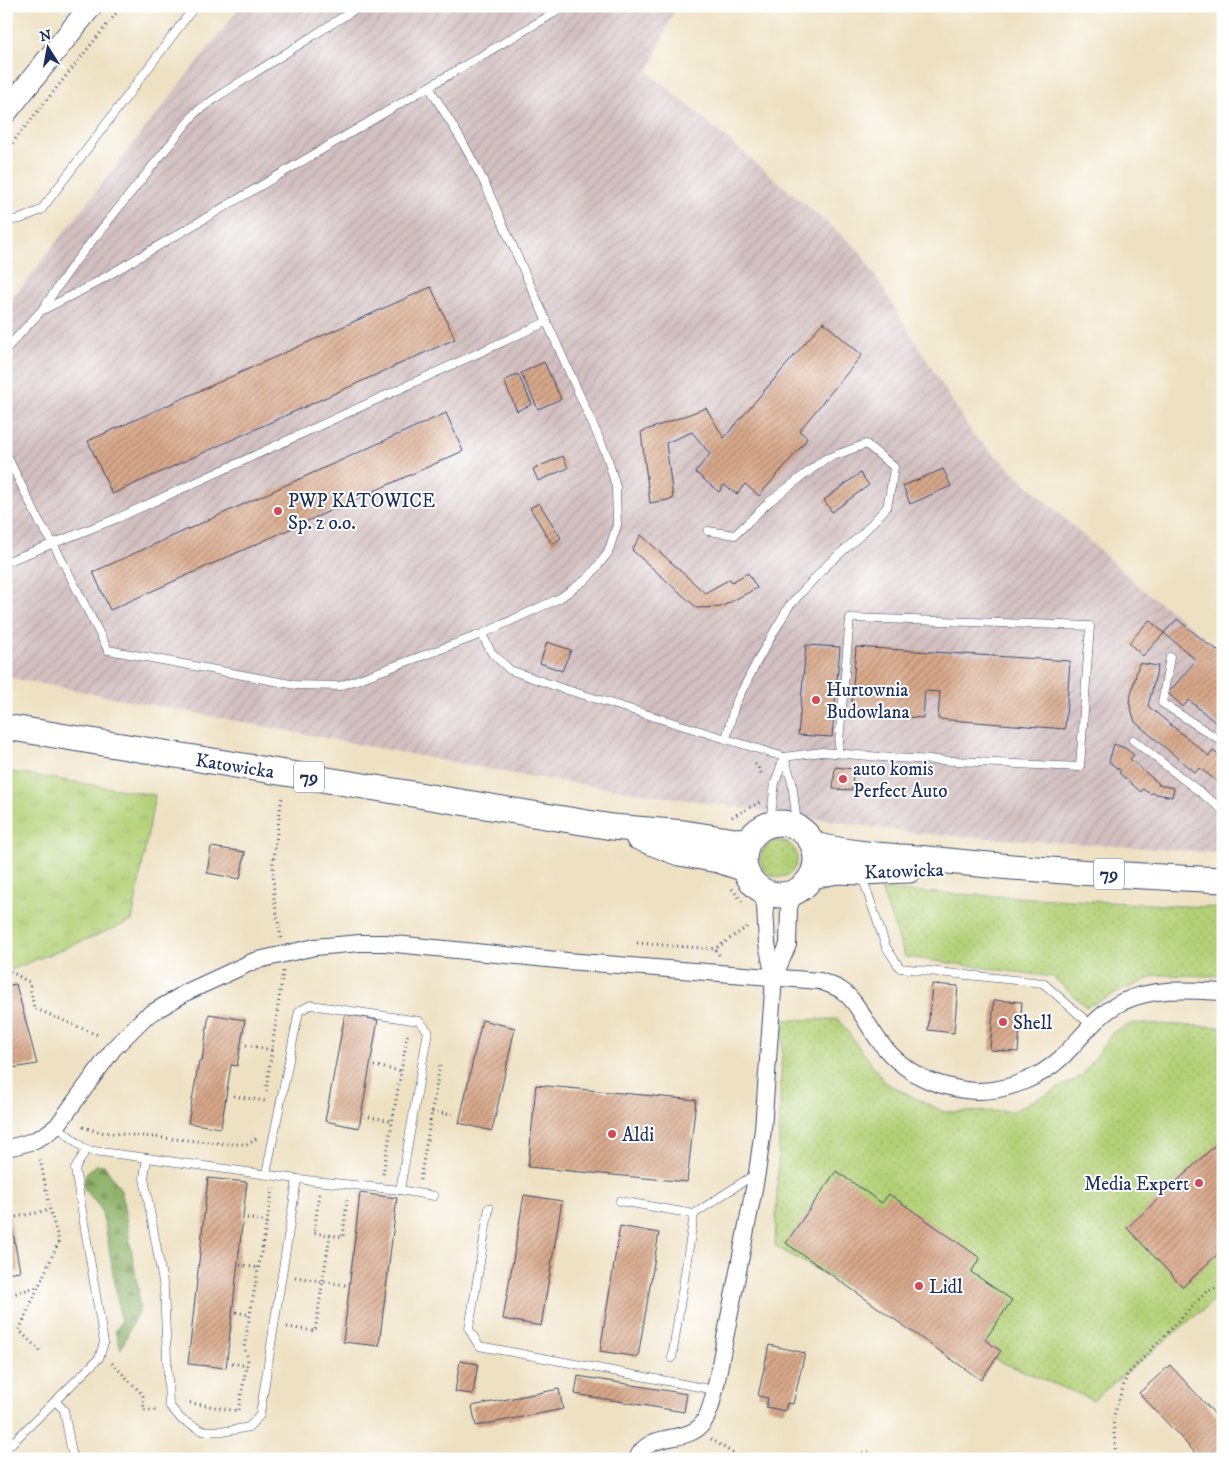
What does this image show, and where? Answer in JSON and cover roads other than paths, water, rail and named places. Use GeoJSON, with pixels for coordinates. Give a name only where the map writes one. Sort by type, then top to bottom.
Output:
{"type":"FeatureCollection","features":[{"type":"Feature","properties":{"kind":"main road","name":"Katowicka"},"geometry":{"type":"LineString","coordinates":[[6,727],[612,827],[735,841],[757,833]]}},
{"type":"Feature","properties":{"kind":"main road","name":"79"},"geometry":{"type":"LineString","coordinates":[[757,833],[771,824],[783,823],[792,824],[807,837]]}},
{"type":"Feature","properties":{"kind":"main road","name":"Katowicka"},"geometry":{"type":"LineString","coordinates":[[612,827],[680,854],[718,860],[737,878]]}},
{"type":"Feature","properties":{"kind":"main road"},"geometry":{"type":"LineString","coordinates":[[757,833],[744,852],[737,878],[751,882],[760,890]]}},
{"type":"Feature","properties":{"kind":"main road","name":"Katowicka"},"geometry":{"type":"LineString","coordinates":[[807,837],[842,851],[995,866],[1132,876],[1223,880]]}},
{"type":"Feature","properties":{"kind":"main road"},"geometry":{"type":"LineString","coordinates":[[804,884],[816,861],[807,837]]}},
{"type":"Feature","properties":{"kind":"main road","name":"Katowicka"},"geometry":{"type":"LineString","coordinates":[[804,884],[837,871],[861,872],[995,866]]}},
{"type":"Feature","properties":{"kind":"main road","name":"79"},"geometry":{"type":"LineString","coordinates":[[760,890],[776,895],[785,895],[804,884]]}},
{"type":"Feature","properties":{"kind":"street"},"geometry":{"type":"LineString","coordinates":[[6,112],[91,6]]}},
{"type":"Feature","properties":{"kind":"street"},"geometry":{"type":"LineString","coordinates":[[774,977],[788,945],[789,908],[804,884]]}},
{"type":"Feature","properties":{"kind":"street"},"geometry":{"type":"LineString","coordinates":[[638,1459],[639,1454],[647,1446],[660,1440],[697,1430],[704,1423],[710,1412],[715,1390],[757,1173],[762,1129],[774,977],[767,944],[760,924],[765,905],[760,890]]}},
{"type":"Feature","properties":{"kind":"street"},"geometry":{"type":"LineString","coordinates":[[6,1148],[26,1144],[45,1136],[57,1126],[114,1048],[145,1017],[188,992],[254,962],[315,947],[385,943],[567,961],[820,981],[842,990],[857,1006],[874,1034],[888,1051],[908,1069],[930,1081],[977,1092],[1005,1088],[1034,1077],[1060,1059],[1106,1012],[1122,1002],[1144,994],[1166,990],[1223,992]]}},
{"type":"Feature","properties":{"kind":"lane"},"geometry":{"type":"LineString","coordinates":[[6,221],[20,219],[40,210],[195,6]]}},
{"type":"Feature","properties":{"kind":"lane"},"geometry":{"type":"LineString","coordinates":[[6,349],[41,312],[75,262],[196,112],[360,6]]}},
{"type":"Feature","properties":{"kind":"lane"},"geometry":{"type":"LineString","coordinates":[[41,312],[99,281],[566,6]]}},
{"type":"Feature","properties":{"kind":"lane"},"geometry":{"type":"LineString","coordinates":[[6,454],[39,521],[53,543],[108,650],[296,685],[340,686],[482,634],[560,598],[588,578],[608,553],[618,525],[616,487],[607,456],[484,182],[462,141],[429,87]]}},
{"type":"Feature","properties":{"kind":"lane"},"geometry":{"type":"LineString","coordinates":[[6,562],[118,518],[546,322]]}},
{"type":"Feature","properties":{"kind":"lane"},"geometry":{"type":"LineString","coordinates":[[708,531],[735,535],[769,502],[825,459],[866,444],[894,467],[886,507],[862,534],[826,566],[789,606],[735,704],[726,739]]}},
{"type":"Feature","properties":{"kind":"lane"},"geometry":{"type":"LineString","coordinates":[[482,634],[491,652],[510,670],[784,757],[822,752],[893,758],[1080,767],[1090,626],[850,618],[838,753]]}},
{"type":"Feature","properties":{"kind":"lane"},"geometry":{"type":"LineString","coordinates":[[1170,657],[1162,703],[1223,742]]}},
{"type":"Feature","properties":{"kind":"lane"},"geometry":{"type":"LineString","coordinates":[[1132,740],[1223,810]]}},
{"type":"Feature","properties":{"kind":"lane"},"geometry":{"type":"LineString","coordinates":[[757,833],[771,815],[775,783],[784,757]]}},
{"type":"Feature","properties":{"kind":"lane"},"geometry":{"type":"LineString","coordinates":[[784,757],[792,782],[796,816],[807,837]]}},
{"type":"Feature","properties":{"kind":"lane"},"geometry":{"type":"LineString","coordinates":[[861,872],[886,948],[900,968],[1043,983],[1091,1026]]}},
{"type":"Feature","properties":{"kind":"lane"},"geometry":{"type":"LineString","coordinates":[[266,1174],[299,1011],[311,1005],[410,1019],[419,1021],[428,1031],[400,1190]]}},
{"type":"Feature","properties":{"kind":"lane"},"geometry":{"type":"LineString","coordinates":[[57,1126],[86,1150],[434,1196]]}},
{"type":"Feature","properties":{"kind":"lane"},"geometry":{"type":"LineString","coordinates":[[6,1449],[98,1358],[104,1343],[75,1169],[86,1150]]}},
{"type":"Feature","properties":{"kind":"lane"},"geometry":{"type":"LineString","coordinates":[[147,1158],[144,1178],[164,1288],[169,1406],[182,1420],[204,1431],[249,1427],[260,1416],[298,1179]]}},
{"type":"Feature","properties":{"kind":"lane"},"geometry":{"type":"LineString","coordinates":[[620,1201],[694,1214],[757,1173]]}},
{"type":"Feature","properties":{"kind":"lane"},"geometry":{"type":"LineString","coordinates":[[490,1208],[468,1329],[479,1346],[715,1390]]}},
{"type":"Feature","properties":{"kind":"lane"},"geometry":{"type":"LineString","coordinates":[[672,1358],[694,1214]]}},
{"type":"Feature","properties":{"kind":"lane"},"geometry":{"type":"LineString","coordinates":[[55,1401],[64,1410],[73,1459]]}},
{"type":"Feature","properties":{"kind":"place","name":"PWP KATOWICE Sp. z o.o."},"geometry":{"type":"Point","coordinates":[278,511]}},
{"type":"Feature","properties":{"kind":"place","name":"Hurtownia Budowlana"},"geometry":{"type":"Point","coordinates":[816,700]}},
{"type":"Feature","properties":{"kind":"place","name":"auto komis Perfect Auto"},"geometry":{"type":"Point","coordinates":[843,779]}},
{"type":"Feature","properties":{"kind":"place","name":"Shell"},"geometry":{"type":"Point","coordinates":[1003,1022]}},
{"type":"Feature","properties":{"kind":"place","name":"Aldi"},"geometry":{"type":"Point","coordinates":[612,1134]}},
{"type":"Feature","properties":{"kind":"place","name":"Media Expert"},"geometry":{"type":"Point","coordinates":[1199,1183]}},
{"type":"Feature","properties":{"kind":"place","name":"Lidl"},"geometry":{"type":"Point","coordinates":[919,1286]}}]}
